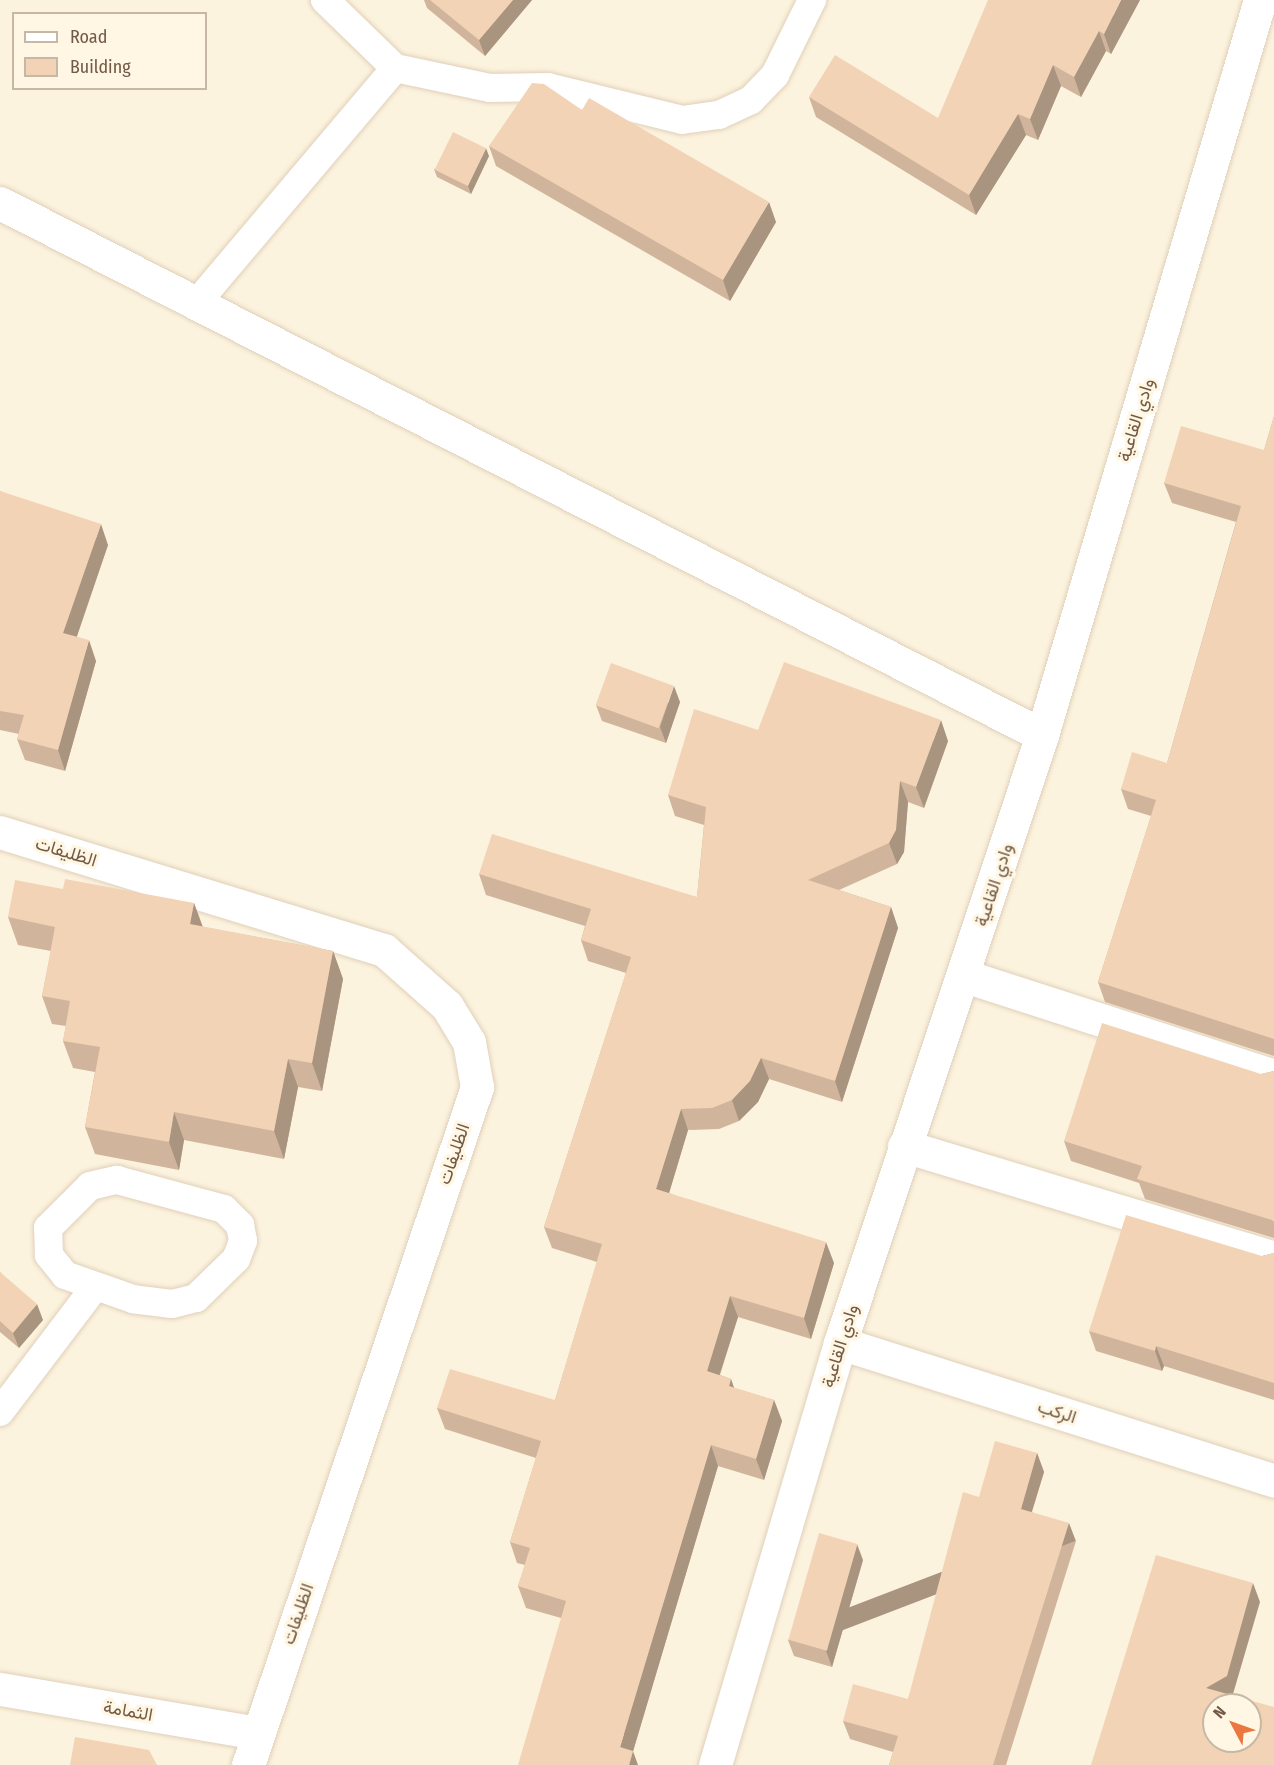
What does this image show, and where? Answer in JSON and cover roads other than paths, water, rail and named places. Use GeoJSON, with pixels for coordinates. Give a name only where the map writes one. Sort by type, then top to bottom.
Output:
{"type":"FeatureCollection","features":[{"type":"Feature","properties":{"kind":"street","name":"وادي القاعية"},"geometry":{"type":"LineString","coordinates":[[715,1765],[840,1343],[904,1146],[964,976],[1042,735],[1260,0]]}},
{"type":"Feature","properties":{"kind":"street"},"geometry":{"type":"LineString","coordinates":[[0,203],[195,305],[1042,735]]}},
{"type":"Feature","properties":{"kind":"street","name":"الظليفات"},"geometry":{"type":"LineString","coordinates":[[0,832],[384,950],[420,977],[469,1042],[477,1087],[248,1765]]}},
{"type":"Feature","properties":{"kind":"street"},"geometry":{"type":"LineString","coordinates":[[964,976],[1274,1076]]}},
{"type":"Feature","properties":{"kind":"street"},"geometry":{"type":"LineString","coordinates":[[904,1146],[1274,1258]]}},
{"type":"Feature","properties":{"kind":"street","name":"الركب"},"geometry":{"type":"LineString","coordinates":[[840,1343],[1274,1481]]}},
{"type":"Feature","properties":{"kind":"street","name":"الثمامة"},"geometry":{"type":"LineString","coordinates":[[0,1689],[257,1734]]}},
{"type":"Feature","properties":{"kind":"lane"},"geometry":{"type":"LineString","coordinates":[[325,0],[395,68],[490,88],[548,87],[682,120],[719,115],[752,100],[775,75],[812,0]]}},
{"type":"Feature","properties":{"kind":"lane"},"geometry":{"type":"LineString","coordinates":[[195,305],[395,68]]}},
{"type":"Feature","properties":{"kind":"lane"},"geometry":{"type":"LineString","coordinates":[[117,1180],[188,1195],[224,1209],[240,1225],[243,1241],[236,1259],[196,1298],[172,1304],[94,1288],[65,1275],[48,1246],[48,1228],[90,1186],[117,1180]]}},
{"type":"Feature","properties":{"kind":"lane"},"geometry":{"type":"LineString","coordinates":[[0,1412],[94,1288]]}}]}
